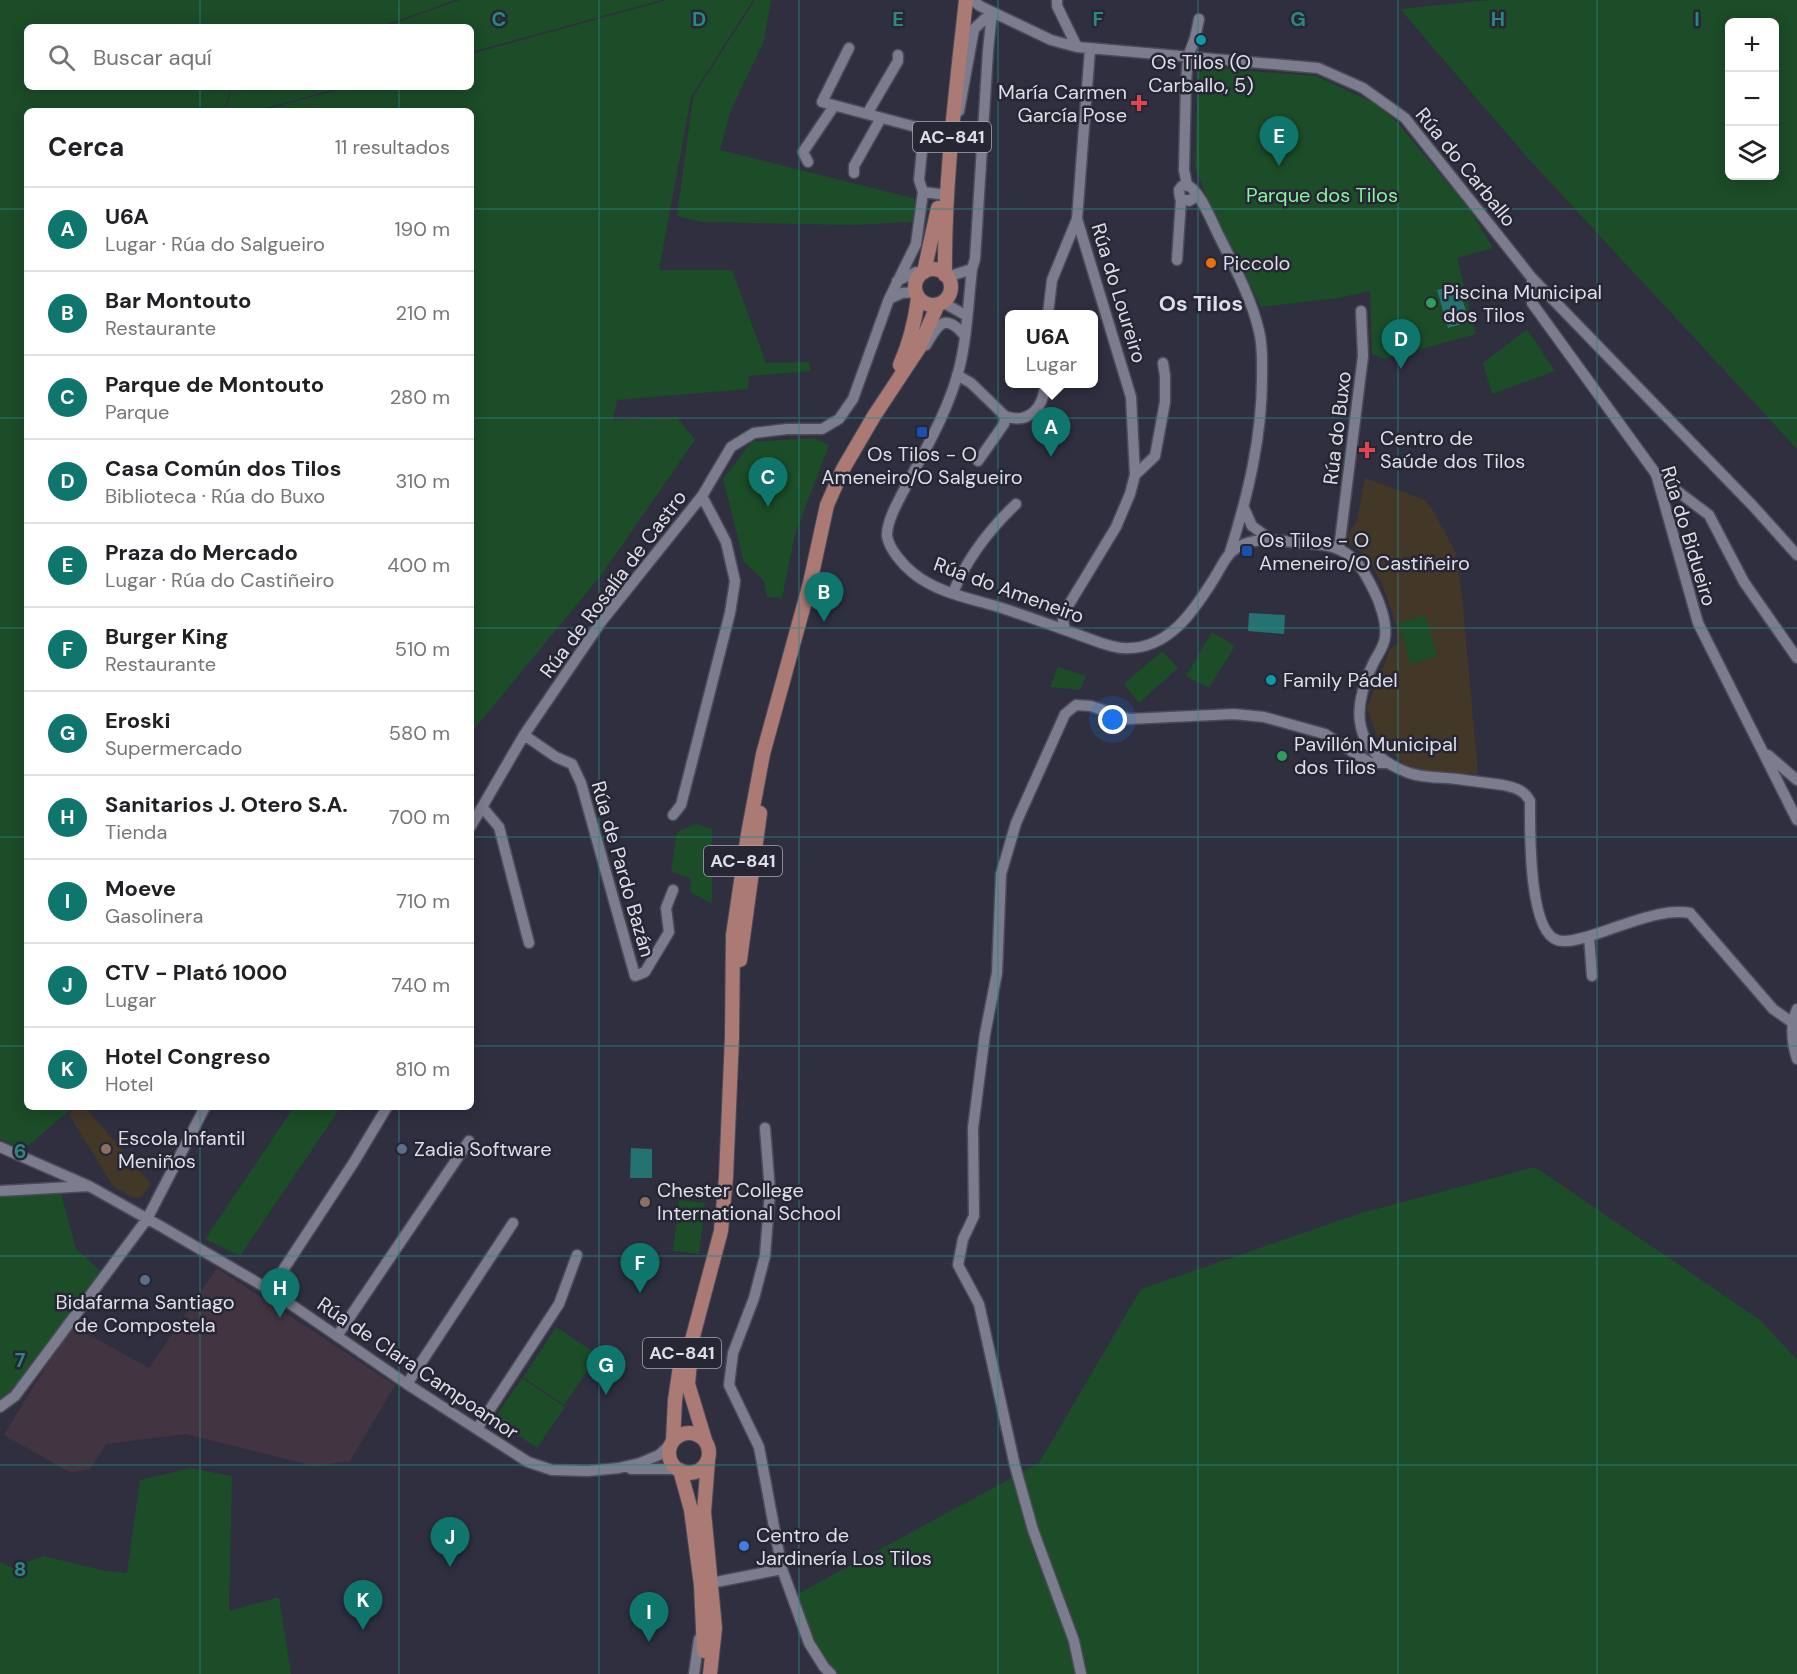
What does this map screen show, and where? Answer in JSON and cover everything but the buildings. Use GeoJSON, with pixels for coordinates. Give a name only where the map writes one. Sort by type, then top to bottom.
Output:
{"type":"FeatureCollection","features":[{"type":"Feature","properties":{"kind":"main road","name":"AC-841"},"geometry":{"type":"LineString","coordinates":[[881,407],[909,344],[915,322],[916,281],[921,273],[936,221],[946,136],[956,0]]}},
{"type":"Feature","properties":{"kind":"main road","name":"AC-841"},"geometry":{"type":"LineString","coordinates":[[702,1674],[706,1584],[704,1512],[709,1450],[692,1404],[688,1384],[692,1340],[721,1231],[726,1177],[732,1037],[733,935],[748,834],[763,754],[810,583],[827,505],[843,469],[920,348],[940,303],[949,295],[944,222],[966,0]]}},
{"type":"Feature","properties":{"kind":"main road"},"geometry":{"type":"LineString","coordinates":[[921,273],[935,270],[947,278]]}},
{"type":"Feature","properties":{"kind":"main road"},"geometry":{"type":"LineString","coordinates":[[917,295],[924,303],[940,303]]}},
{"type":"Feature","properties":{"kind":"main road","name":"AC-841"},"geometry":{"type":"LineString","coordinates":[[710,1271],[703,1282],[684,1334],[675,1400],[671,1461],[679,1470],[691,1510],[715,1628],[710,1674]]}},
{"type":"Feature","properties":{"kind":"main road"},"geometry":{"type":"LineString","coordinates":[[672,1443],[683,1434],[689,1433],[705,1440]]}},
{"type":"Feature","properties":{"kind":"main road"},"geometry":{"type":"LineString","coordinates":[[679,1470],[685,1473],[696,1472],[708,1460]]}},
{"type":"Feature","properties":{"kind":"street","name":"Rúa do Carballo"},"geometry":{"type":"LineString","coordinates":[[972,0],[992,12],[1051,39],[1077,47],[1318,68],[1363,88],[1405,118],[1532,278],[1797,555]]}},
{"type":"Feature","properties":{"kind":"street"},"geometry":{"type":"LineString","coordinates":[[951,146],[962,100],[974,29],[992,12],[984,0]]}},
{"type":"Feature","properties":{"kind":"street"},"geometry":{"type":"LineString","coordinates":[[1057,0],[1057,6],[1077,47]]}},
{"type":"Feature","properties":{"kind":"street","name":"Rúa do Ameneiro"},"geometry":{"type":"LineString","coordinates":[[992,12],[975,259],[969,288],[965,336],[957,375],[942,417],[888,526],[887,537],[892,548],[913,573],[953,593],[1122,648],[1151,645],[1168,636],[1185,622],[1230,552],[1244,508],[1260,424],[1263,354],[1260,333],[1245,289],[1203,203],[1191,189]]}},
{"type":"Feature","properties":{"kind":"street"},"geometry":{"type":"LineString","coordinates":[[1177,260],[1181,200],[1191,200],[1191,189],[1185,170],[1186,82],[1188,57],[1196,38],[1199,19]]}},
{"type":"Feature","properties":{"kind":"street"},"geometry":{"type":"LineString","coordinates":[[849,48],[822,102],[916,127],[923,140],[919,180],[923,192],[918,233],[912,252],[888,299]]}},
{"type":"Feature","properties":{"kind":"street","name":"Rúa do Loureiro"},"geometry":{"type":"LineString","coordinates":[[1065,630],[1063,620],[1065,611],[1116,527],[1130,494],[1135,475],[1131,397],[1077,219],[1090,49]]}},
{"type":"Feature","properties":{"kind":"street"},"geometry":{"type":"LineString","coordinates":[[867,114],[898,61],[898,55]]}},
{"type":"Feature","properties":{"kind":"street"},"geometry":{"type":"LineString","coordinates":[[808,162],[803,152],[834,106]]}},
{"type":"Feature","properties":{"kind":"street"},"geometry":{"type":"LineString","coordinates":[[854,173],[854,166],[881,118]]}},
{"type":"Feature","properties":{"kind":"street"},"geometry":{"type":"LineString","coordinates":[[923,192],[939,194]]}},
{"type":"Feature","properties":{"kind":"street"},"geometry":{"type":"LineString","coordinates":[[1049,310],[1052,280],[1077,219]]}},
{"type":"Feature","properties":{"kind":"street"},"geometry":{"type":"LineString","coordinates":[[912,252],[911,267],[921,273]]}},
{"type":"Feature","properties":{"kind":"street"},"geometry":{"type":"LineString","coordinates":[[947,278],[972,269]]}},
{"type":"Feature","properties":{"kind":"street"},"geometry":{"type":"LineString","coordinates":[[897,281],[921,273]]}},
{"type":"Feature","properties":{"kind":"street"},"geometry":{"type":"LineString","coordinates":[[947,278],[956,280],[969,288]]}},
{"type":"Feature","properties":{"kind":"street","name":"Rúa do Bidueiro"},"geometry":{"type":"LineString","coordinates":[[1532,278],[1532,303],[1656,474],[1698,623],[1797,820]]}},
{"type":"Feature","properties":{"kind":"street"},"geometry":{"type":"LineString","coordinates":[[888,299],[902,293],[917,295]]}},
{"type":"Feature","properties":{"kind":"street","name":"Rúa de Rosalía de Castro"},"geometry":{"type":"LineString","coordinates":[[474,821],[524,735],[602,622],[702,496],[730,447],[754,434],[787,429],[822,429],[839,419],[853,399],[888,299]]}},
{"type":"Feature","properties":{"kind":"street"},"geometry":{"type":"LineString","coordinates":[[940,303],[967,316]]}},
{"type":"Feature","properties":{"kind":"street","name":"Rúa do Buxo"},"geometry":{"type":"LineString","coordinates":[[1339,549],[1363,356],[1361,311]]}},
{"type":"Feature","properties":{"kind":"street"},"geometry":{"type":"LineString","coordinates":[[920,348],[927,345],[938,325],[943,322],[958,327],[965,336]]}},
{"type":"Feature","properties":{"kind":"street","name":"Rúa do Loureiro"},"geometry":{"type":"LineString","coordinates":[[1135,475],[1155,456],[1165,402],[1163,363]]}},
{"type":"Feature","properties":{"kind":"street"},"geometry":{"type":"LineString","coordinates":[[957,375],[971,383],[1005,416],[1016,420],[1030,415],[1037,409],[1042,401],[1044,388]]}},
{"type":"Feature","properties":{"kind":"street"},"geometry":{"type":"LineString","coordinates":[[978,461],[1004,424],[1005,416]]}},
{"type":"Feature","properties":{"kind":"street"},"geometry":{"type":"LineString","coordinates":[[1656,474],[1704,510],[1714,521],[1744,582],[1797,658]]}},
{"type":"Feature","properties":{"kind":"street"},"geometry":{"type":"LineString","coordinates":[[673,815],[681,805],[730,613],[735,581],[726,542],[702,496]]}},
{"type":"Feature","properties":{"kind":"street"},"geometry":{"type":"LineString","coordinates":[[953,593],[975,554],[1001,518],[1016,504]]}},
{"type":"Feature","properties":{"kind":"street"},"geometry":{"type":"LineString","coordinates":[[1244,508],[1252,526],[1270,540]]}},
{"type":"Feature","properties":{"kind":"street"},"geometry":{"type":"LineString","coordinates":[[1230,552],[1240,545],[1270,540],[1339,549],[1356,561],[1375,592],[1386,634],[1384,645],[1372,665],[1364,686],[1359,708],[1361,734],[1371,748],[1404,771],[1518,788],[1525,793],[1530,801],[1530,861],[1536,903],[1549,936],[1557,941],[1565,942],[1640,919],[1678,911],[1690,913],[1773,1009],[1793,1023]]}},
{"type":"Feature","properties":{"kind":"street"},"geometry":{"type":"LineString","coordinates":[[1081,1674],[1074,1641],[1032,1530],[1015,1466],[979,1304],[958,1265],[963,1239],[974,1216],[973,1128],[976,1090],[997,973],[1001,874],[1016,823],[1065,714],[1076,705],[1091,706],[1128,719],[1234,714],[1264,717],[1324,734],[1370,762],[1389,762]]}},
{"type":"Feature","properties":{"kind":"street","name":"Rúa de Pardo Bazán"},"geometry":{"type":"LineString","coordinates":[[524,735],[556,757],[572,764],[581,783],[635,976],[645,972],[669,932],[666,908],[673,890]]}},
{"type":"Feature","properties":{"kind":"street"},"geometry":{"type":"LineString","coordinates":[[1762,749],[1797,780]]}},
{"type":"Feature","properties":{"kind":"street"},"geometry":{"type":"LineString","coordinates":[[482,807],[499,827],[529,943]]}},
{"type":"Feature","properties":{"kind":"street"},"geometry":{"type":"LineString","coordinates":[[1589,936],[1592,976]]}},
{"type":"Feature","properties":{"kind":"street"},"geometry":{"type":"LineString","coordinates":[[1797,1009],[1793,1023],[1797,1059]]}},
{"type":"Feature","properties":{"kind":"street"},"geometry":{"type":"LineString","coordinates":[[0,1407],[15,1396],[147,1219],[203,1110]]}},
{"type":"Feature","properties":{"kind":"street"},"geometry":{"type":"LineString","coordinates":[[270,1290],[385,1110]]}},
{"type":"Feature","properties":{"kind":"street"},"geometry":{"type":"LineString","coordinates":[[765,1128],[770,1191],[765,1256],[754,1298],[733,1353],[729,1385],[759,1447],[782,1569],[809,1643],[831,1674]]}},
{"type":"Feature","properties":{"kind":"street"},"geometry":{"type":"LineString","coordinates":[[337,1336],[469,1141]]}},
{"type":"Feature","properties":{"kind":"street","name":"Rúa de Clara Campoamor"},"geometry":{"type":"LineString","coordinates":[[0,1147],[89,1186],[270,1290],[407,1384],[528,1462],[552,1470],[588,1471],[619,1468]]}},
{"type":"Feature","properties":{"kind":"street"},"geometry":{"type":"LineString","coordinates":[[0,1191],[89,1186]]}},
{"type":"Feature","properties":{"kind":"street"},"geometry":{"type":"LineString","coordinates":[[407,1384],[513,1223]]}},
{"type":"Feature","properties":{"kind":"street"},"geometry":{"type":"LineString","coordinates":[[477,1429],[559,1304],[577,1255]]}},
{"type":"Feature","properties":{"kind":"street"},"geometry":{"type":"LineString","coordinates":[[619,1468],[640,1463],[658,1455],[672,1443]]}},
{"type":"Feature","properties":{"kind":"street"},"geometry":{"type":"LineString","coordinates":[[619,1468],[679,1470]]}},
{"type":"Feature","properties":{"kind":"street"},"geometry":{"type":"LineString","coordinates":[[694,1674],[699,1643],[699,1605],[706,1584],[782,1569]]}},
{"type":"Feature","properties":{"kind":"shaded area"},"geometry":{"type":"Polygon","coordinates":[[[1458,284],[1469,322],[1448,328],[1437,290],[1458,284]]]}},
{"type":"Feature","properties":{"kind":"shaded area"},"geometry":{"type":"Polygon","coordinates":[[[1365,478],[1425,500],[1456,553],[1478,774],[1429,771],[1404,764],[1379,742],[1367,708],[1390,649],[1399,643],[1395,621],[1383,586],[1368,557],[1349,544],[1348,534],[1357,521],[1365,478]]]}},
{"type":"Feature","properties":{"kind":"shaded area"},"geometry":{"type":"Polygon","coordinates":[[[1249,613],[1285,615],[1284,634],[1248,631],[1249,613]]]}},
{"type":"Feature","properties":{"kind":"shaded area","name":"Escola Infantil Meniños"},"geometry":{"type":"Polygon","coordinates":[[[74,1110],[88,1110],[151,1184],[141,1197],[134,1198],[113,1186],[69,1115],[74,1110]]]}},
{"type":"Feature","properties":{"kind":"shaded area"},"geometry":{"type":"Polygon","coordinates":[[[631,1148],[652,1149],[652,1178],[630,1178],[631,1148]]]}},
{"type":"Feature","properties":{"kind":"shaded area"},"geometry":{"type":"Polygon","coordinates":[[[217,1268],[395,1385],[350,1461],[314,1466],[186,1434],[106,1444],[90,1469],[71,1473],[4,1435],[71,1325],[149,1368],[217,1268]]]}},
{"type":"Feature","properties":{"kind":"green space"},"geometry":{"type":"Polygon","coordinates":[[[0,0],[456,0],[388,24],[24,24],[24,90],[230,90],[225,108],[24,108],[24,1110],[70,1110],[23,1150],[0,1139],[0,0]]]}},
{"type":"Feature","properties":{"kind":"green space"},"geometry":{"type":"Polygon","coordinates":[[[460,0],[662,0],[474,51],[474,24],[392,24],[460,0]]]}},
{"type":"Feature","properties":{"kind":"green space"},"geometry":{"type":"Polygon","coordinates":[[[667,0],[753,0],[691,97],[659,270],[732,270],[766,363],[809,362],[811,371],[749,376],[748,389],[617,400],[613,420],[677,417],[695,440],[602,574],[474,729],[474,108],[271,108],[337,90],[474,90],[474,53],[667,0]]]}},
{"type":"Feature","properties":{"kind":"green space"},"geometry":{"type":"Polygon","coordinates":[[[755,0],[771,0],[764,41],[731,110],[720,150],[916,199],[913,219],[910,222],[854,225],[702,222],[677,216],[693,97],[755,0]]]}},
{"type":"Feature","properties":{"kind":"green space"},"geometry":{"type":"Polygon","coordinates":[[[1489,0],[1797,0],[1797,449],[1526,156],[1400,9],[1489,0]]]}},
{"type":"Feature","properties":{"kind":"green space","name":"Parque dos Tilos"},"geometry":{"type":"Polygon","coordinates":[[[1198,67],[1316,76],[1374,103],[1396,121],[1470,210],[1493,248],[1457,258],[1476,334],[1385,359],[1372,354],[1370,291],[1338,298],[1261,307],[1209,202],[1195,168],[1198,67]]]}},
{"type":"Feature","properties":{"kind":"green space"},"geometry":{"type":"Polygon","coordinates":[[[231,90],[332,90],[266,108],[226,108],[231,90]]]}},
{"type":"Feature","properties":{"kind":"green space"},"geometry":{"type":"Polygon","coordinates":[[[1527,329],[1555,371],[1492,394],[1483,363],[1527,329]]]}},
{"type":"Feature","properties":{"kind":"green space"},"geometry":{"type":"Polygon","coordinates":[[[814,438],[829,445],[795,534],[782,598],[767,597],[764,581],[744,562],[723,479],[751,442],[814,438]]]}},
{"type":"Feature","properties":{"kind":"green space"},"geometry":{"type":"Polygon","coordinates":[[[1425,615],[1437,656],[1410,664],[1399,623],[1425,615]]]}},
{"type":"Feature","properties":{"kind":"green space"},"geometry":{"type":"Polygon","coordinates":[[[1212,632],[1235,646],[1209,688],[1186,676],[1212,632]]]}},
{"type":"Feature","properties":{"kind":"green space"},"geometry":{"type":"Polygon","coordinates":[[[1162,651],[1178,668],[1139,703],[1124,684],[1162,651]]]}},
{"type":"Feature","properties":{"kind":"green space"},"geometry":{"type":"Polygon","coordinates":[[[1058,667],[1086,676],[1080,690],[1050,687],[1058,667]]]}},
{"type":"Feature","properties":{"kind":"green space"},"geometry":{"type":"Polygon","coordinates":[[[696,824],[712,829],[712,904],[690,892],[691,879],[671,871],[677,832],[696,824]]]}},
{"type":"Feature","properties":{"kind":"green space"},"geometry":{"type":"Polygon","coordinates":[[[292,1110],[339,1110],[240,1256],[205,1239],[292,1110]]]}},
{"type":"Feature","properties":{"kind":"green space"},"geometry":{"type":"Polygon","coordinates":[[[1535,1167],[1760,1320],[1797,1360],[1797,1674],[837,1674],[829,1666],[811,1638],[792,1597],[1039,1463],[1141,1289],[1361,1213],[1535,1167]]]}},
{"type":"Feature","properties":{"kind":"green space"},"geometry":{"type":"Polygon","coordinates":[[[0,1188],[60,1189],[76,1249],[105,1275],[0,1407],[0,1188]]]}},
{"type":"Feature","properties":{"kind":"green space"},"geometry":{"type":"Polygon","coordinates":[[[679,1200],[705,1203],[699,1254],[673,1251],[679,1200]]]}},
{"type":"Feature","properties":{"kind":"green space"},"geometry":{"type":"Polygon","coordinates":[[[556,1327],[598,1355],[564,1405],[523,1377],[556,1327]]]}},
{"type":"Feature","properties":{"kind":"green space"},"geometry":{"type":"Polygon","coordinates":[[[522,1378],[565,1407],[537,1448],[494,1419],[522,1378]]]}},
{"type":"Feature","properties":{"kind":"green space"},"geometry":{"type":"Polygon","coordinates":[[[190,1468],[232,1476],[229,1611],[279,1597],[291,1674],[0,1674],[0,1562],[12,1568],[43,1556],[106,1571],[127,1573],[140,1480],[190,1468]]]}},
{"type":"Feature","properties":{"kind":"place","name":"Os Tilos (O Carballo, 5)"},"geometry":{"type":"Point","coordinates":[1201,40]}},
{"type":"Feature","properties":{"kind":"place","name":"María Carmen García Pose"},"geometry":{"type":"Point","coordinates":[1139,103]}},
{"type":"Feature","properties":{"kind":"place","name":"Praza do Mercado"},"geometry":{"type":"Point","coordinates":[1279,166]}},
{"type":"Feature","properties":{"kind":"place","name":"Piccolo"},"geometry":{"type":"Point","coordinates":[1211,263]}},
{"type":"Feature","properties":{"kind":"place","name":"Piscina Municipal dos Tilos"},"geometry":{"type":"Point","coordinates":[1431,303]}},
{"type":"Feature","properties":{"kind":"place","name":"Casa Común dos Tilos"},"geometry":{"type":"Point","coordinates":[1401,369]}},
{"type":"Feature","properties":{"kind":"place","name":"Os Tilos - O Ameneiro/O Salgueiro"},"geometry":{"type":"Point","coordinates":[922,432]}},
{"type":"Feature","properties":{"kind":"place","name":"Centro de Saúde dos Tilos"},"geometry":{"type":"Point","coordinates":[1367,450]}},
{"type":"Feature","properties":{"kind":"place","name":"U6A"},"geometry":{"type":"Point","coordinates":[1051,457]}},
{"type":"Feature","properties":{"kind":"place","name":"Parque de Montouto"},"geometry":{"type":"Point","coordinates":[768,507]}},
{"type":"Feature","properties":{"kind":"place","name":"Os Tilos - O Ameneiro/O Castiñeiro"},"geometry":{"type":"Point","coordinates":[1247,551]}},
{"type":"Feature","properties":{"kind":"place","name":"Bar Montouto"},"geometry":{"type":"Point","coordinates":[824,622]}},
{"type":"Feature","properties":{"kind":"place","name":"Family Pádel"},"geometry":{"type":"Point","coordinates":[1271,680]}},
{"type":"Feature","properties":{"kind":"place","name":"Pavillón Municipal dos Tilos"},"geometry":{"type":"Point","coordinates":[1282,756]}},
{"type":"Feature","properties":{"kind":"place","name":"Escola Infantil Meniños"},"geometry":{"type":"Point","coordinates":[106,1149]}},
{"type":"Feature","properties":{"kind":"place","name":"Zadia Software"},"geometry":{"type":"Point","coordinates":[402,1149]}},
{"type":"Feature","properties":{"kind":"place","name":"Chester College International School"},"geometry":{"type":"Point","coordinates":[645,1202]}},
{"type":"Feature","properties":{"kind":"place","name":"Bidafarma Santiago de Compostela"},"geometry":{"type":"Point","coordinates":[145,1280]}},
{"type":"Feature","properties":{"kind":"place","name":"Burger King"},"geometry":{"type":"Point","coordinates":[640,1293]}},
{"type":"Feature","properties":{"kind":"place","name":"Sanitarios J. Otero S.A."},"geometry":{"type":"Point","coordinates":[280,1318]}},
{"type":"Feature","properties":{"kind":"place","name":"Eroski"},"geometry":{"type":"Point","coordinates":[606,1395]}},
{"type":"Feature","properties":{"kind":"place","name":"Centro de Jardinería Los Tilos"},"geometry":{"type":"Point","coordinates":[744,1546]}},
{"type":"Feature","properties":{"kind":"place","name":"CTV - Plató 1000"},"geometry":{"type":"Point","coordinates":[450,1567]}},
{"type":"Feature","properties":{"kind":"place","name":"Hotel Congreso"},"geometry":{"type":"Point","coordinates":[363,1630]}},
{"type":"Feature","properties":{"kind":"place","name":"Moeve"},"geometry":{"type":"Point","coordinates":[649,1642]}},
{"type":"Feature","properties":{"kind":"district","name":"Os Tilos"},"geometry":{"type":"Point","coordinates":[1201,303]}}]}
